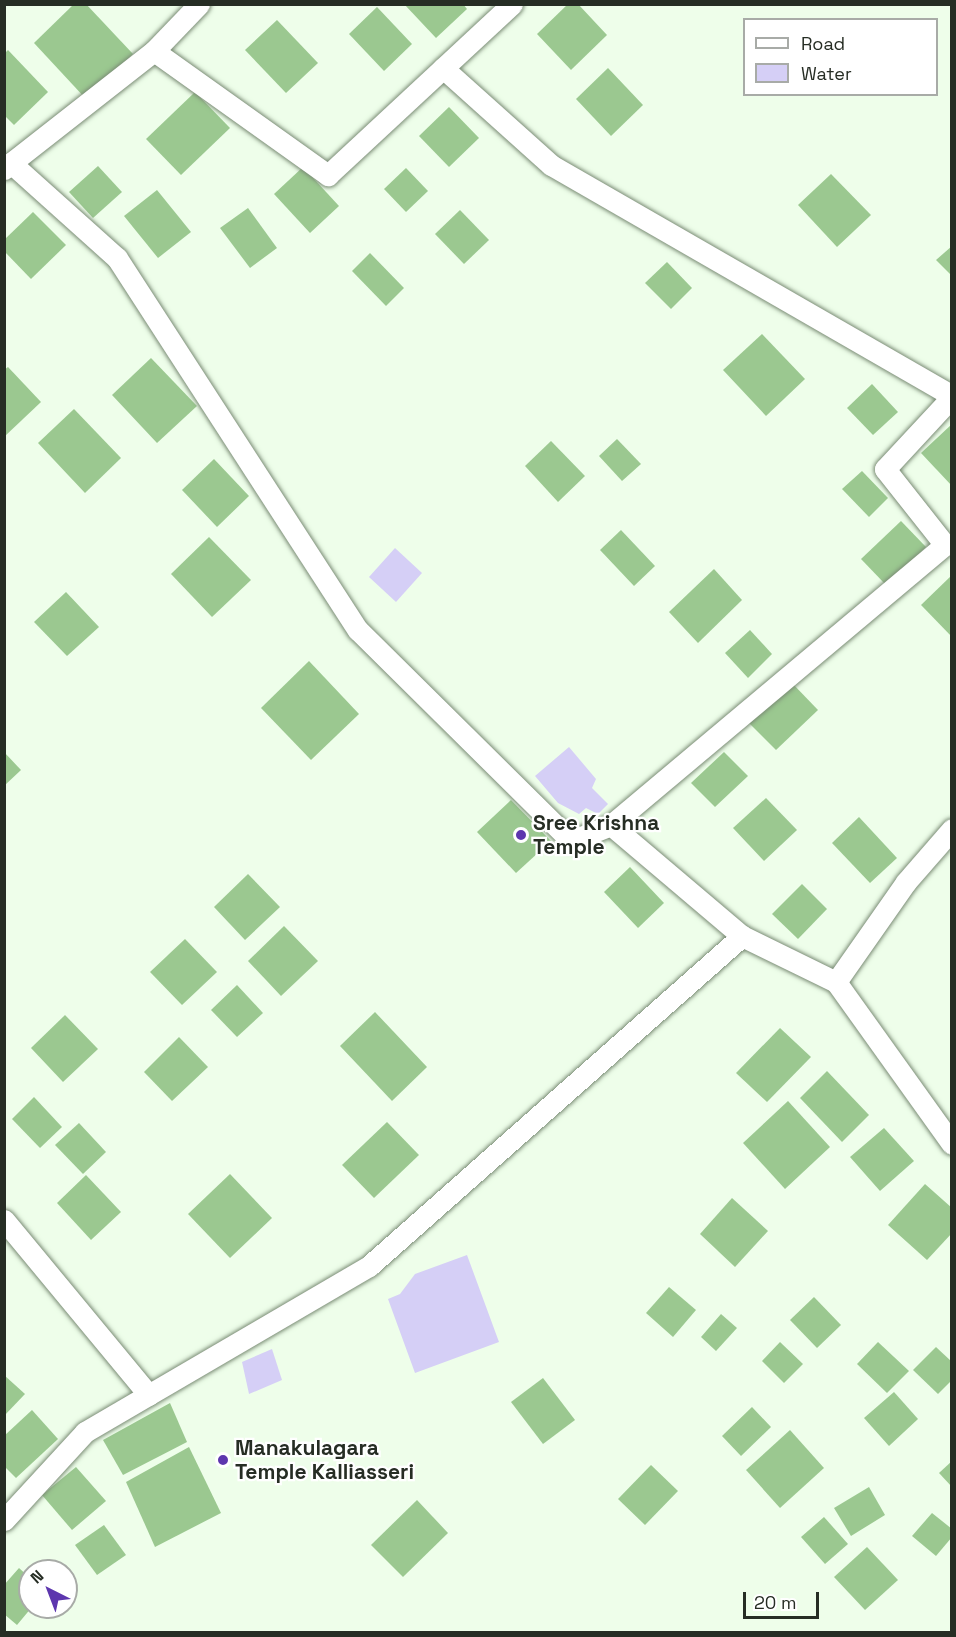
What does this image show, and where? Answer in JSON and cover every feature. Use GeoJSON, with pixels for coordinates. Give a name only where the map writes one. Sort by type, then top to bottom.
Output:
{"type":"FeatureCollection","features":[{"type":"Feature","properties":{"kind":"street"},"geometry":{"type":"LineString","coordinates":[[199,4],[154,51],[8,166],[117,258],[358,630],[571,841],[611,825],[945,545],[885,469],[951,397],[551,165],[443,68]]}},
{"type":"Feature","properties":{"kind":"street"},"geometry":{"type":"LineString","coordinates":[[154,51],[328,175],[512,4]]}},
{"type":"Feature","properties":{"kind":"street"},"geometry":{"type":"LineString","coordinates":[[611,825],[742,936],[836,982],[951,1144]]}},
{"type":"Feature","properties":{"kind":"street"},"geometry":{"type":"LineString","coordinates":[[836,982],[906,882],[951,829]]}},
{"type":"Feature","properties":{"kind":"street"},"geometry":{"type":"LineString","coordinates":[[4,1520],[85,1432],[369,1266],[742,936]]}},
{"type":"Feature","properties":{"kind":"street"},"geometry":{"type":"LineString","coordinates":[[4,1220],[149,1395]]}},
{"type":"Feature","properties":{"kind":"water"},"geometry":{"type":"Polygon","coordinates":[[[395,548],[422,573],[396,602],[369,577],[395,548]]]}},
{"type":"Feature","properties":{"kind":"water"},"geometry":{"type":"Polygon","coordinates":[[[569,747],[596,779],[592,788],[608,804],[598,814],[586,808],[579,814],[558,803],[535,776],[569,747]]]}},
{"type":"Feature","properties":{"kind":"water"},"geometry":{"type":"Polygon","coordinates":[[[467,1255],[499,1342],[415,1373],[388,1299],[400,1294],[415,1274],[467,1255]]]}},
{"type":"Feature","properties":{"kind":"water"},"geometry":{"type":"Polygon","coordinates":[[[272,1349],[282,1380],[249,1394],[242,1362],[272,1349]]]}},
{"type":"Feature","properties":{"kind":"building"},"geometry":{"type":"Polygon","coordinates":[[[74,4],[86,4],[133,54],[86,99],[34,43],[74,4]]]}},
{"type":"Feature","properties":{"kind":"building"},"geometry":{"type":"Polygon","coordinates":[[[404,4],[463,4],[467,9],[436,38],[404,4]]]}},
{"type":"Feature","properties":{"kind":"building"},"geometry":{"type":"Polygon","coordinates":[[[568,4],[578,4],[607,35],[571,70],[537,34],[568,4]]]}},
{"type":"Feature","properties":{"kind":"building"},"geometry":{"type":"Polygon","coordinates":[[[377,7],[412,44],[384,71],[349,34],[377,7]]]}},
{"type":"Feature","properties":{"kind":"building"},"geometry":{"type":"Polygon","coordinates":[[[277,20],[318,63],[286,93],[245,50],[277,20]]]}},
{"type":"Feature","properties":{"kind":"building"},"geometry":{"type":"Polygon","coordinates":[[[8,50],[48,92],[14,125],[4,115],[4,54],[8,50]]]}},
{"type":"Feature","properties":{"kind":"building"},"geometry":{"type":"Polygon","coordinates":[[[608,68],[643,105],[611,136],[576,99],[608,68]]]}},
{"type":"Feature","properties":{"kind":"building"},"geometry":{"type":"Polygon","coordinates":[[[195,92],[230,128],[181,175],[146,139],[195,92]]]}},
{"type":"Feature","properties":{"kind":"building"},"geometry":{"type":"Polygon","coordinates":[[[449,107],[479,138],[449,167],[419,136],[449,107]]]}},
{"type":"Feature","properties":{"kind":"building"},"geometry":{"type":"Polygon","coordinates":[[[98,166],[122,192],[93,218],[69,192],[98,166]]]}},
{"type":"Feature","properties":{"kind":"building"},"geometry":{"type":"Polygon","coordinates":[[[303,167],[339,206],[310,233],[274,194],[303,167]]]}},
{"type":"Feature","properties":{"kind":"building"},"geometry":{"type":"Polygon","coordinates":[[[406,168],[428,191],[406,212],[384,189],[406,168]]]}},
{"type":"Feature","properties":{"kind":"building"},"geometry":{"type":"Polygon","coordinates":[[[831,174],[871,215],[837,247],[798,205],[831,174]]]}},
{"type":"Feature","properties":{"kind":"building"},"geometry":{"type":"Polygon","coordinates":[[[157,190],[191,232],[158,258],[124,216],[157,190]]]}},
{"type":"Feature","properties":{"kind":"building"},"geometry":{"type":"Polygon","coordinates":[[[248,208],[277,248],[250,268],[220,228],[248,208]]]}},
{"type":"Feature","properties":{"kind":"building"},"geometry":{"type":"Polygon","coordinates":[[[460,210],[489,240],[464,264],[435,234],[460,210]]]}},
{"type":"Feature","properties":{"kind":"building"},"geometry":{"type":"Polygon","coordinates":[[[33,212],[66,245],[31,279],[4,251],[4,240],[33,212]]]}},
{"type":"Feature","properties":{"kind":"building"},"geometry":{"type":"Polygon","coordinates":[[[952,246],[952,276],[936,260],[952,246]]]}},
{"type":"Feature","properties":{"kind":"building"},"geometry":{"type":"Polygon","coordinates":[[[370,253],[404,288],[386,306],[352,271],[370,253]]]}},
{"type":"Feature","properties":{"kind":"building"},"geometry":{"type":"Polygon","coordinates":[[[667,262],[692,288],[671,309],[645,283],[667,262]]]}},
{"type":"Feature","properties":{"kind":"building"},"geometry":{"type":"Polygon","coordinates":[[[762,334],[805,379],[766,416],[723,370],[762,334]]]}},
{"type":"Feature","properties":{"kind":"building"},"geometry":{"type":"Polygon","coordinates":[[[151,358],[197,406],[157,443],[112,395],[151,358]]]}},
{"type":"Feature","properties":{"kind":"building"},"geometry":{"type":"Polygon","coordinates":[[[8,367],[41,402],[4,437],[4,370],[8,367]]]}},
{"type":"Feature","properties":{"kind":"building"},"geometry":{"type":"Polygon","coordinates":[[[872,384],[898,412],[873,435],[847,408],[872,384]]]}},
{"type":"Feature","properties":{"kind":"building"},"geometry":{"type":"Polygon","coordinates":[[[74,409],[121,458],[85,493],[38,443],[74,409]]]}},
{"type":"Feature","properties":{"kind":"building"},"geometry":{"type":"Polygon","coordinates":[[[952,424],[952,486],[921,453],[952,424]]]}},
{"type":"Feature","properties":{"kind":"building"},"geometry":{"type":"Polygon","coordinates":[[[617,439],[641,464],[622,481],[599,456],[617,439]]]}},
{"type":"Feature","properties":{"kind":"building"},"geometry":{"type":"Polygon","coordinates":[[[551,441],[585,476],[558,502],[525,466],[551,441]]]}},
{"type":"Feature","properties":{"kind":"building"},"geometry":{"type":"Polygon","coordinates":[[[214,459],[249,496],[217,527],[182,490],[214,459]]]}},
{"type":"Feature","properties":{"kind":"building"},"geometry":{"type":"Polygon","coordinates":[[[862,471],[888,498],[869,517],[842,489],[862,471]]]}},
{"type":"Feature","properties":{"kind":"building"},"geometry":{"type":"Polygon","coordinates":[[[901,521],[926,547],[886,585],[861,559],[901,521]]]}},
{"type":"Feature","properties":{"kind":"building"},"geometry":{"type":"Polygon","coordinates":[[[621,530],[655,566],[634,586],[600,550],[621,530]]]}},
{"type":"Feature","properties":{"kind":"building"},"geometry":{"type":"Polygon","coordinates":[[[209,537],[251,580],[212,617],[171,574],[209,537]]]}},
{"type":"Feature","properties":{"kind":"building"},"geometry":{"type":"Polygon","coordinates":[[[714,569],[742,600],[698,643],[669,612],[714,569]]]}},
{"type":"Feature","properties":{"kind":"building"},"geometry":{"type":"Polygon","coordinates":[[[952,575],[952,637],[921,605],[952,575]]]}},
{"type":"Feature","properties":{"kind":"building"},"geometry":{"type":"Polygon","coordinates":[[[66,592],[99,627],[67,656],[34,622],[66,592]]]}},
{"type":"Feature","properties":{"kind":"building"},"geometry":{"type":"Polygon","coordinates":[[[750,630],[772,654],[748,678],[725,653],[750,630]]]}},
{"type":"Feature","properties":{"kind":"building"},"geometry":{"type":"Polygon","coordinates":[[[309,661],[359,714],[311,760],[261,708],[309,661]]]}},
{"type":"Feature","properties":{"kind":"building"},"geometry":{"type":"Polygon","coordinates":[[[791,682],[818,710],[776,750],[748,722],[791,682]]]}},
{"type":"Feature","properties":{"kind":"building"},"geometry":{"type":"Polygon","coordinates":[[[4,752],[21,770],[4,786],[4,752]]]}},
{"type":"Feature","properties":{"kind":"building"},"geometry":{"type":"Polygon","coordinates":[[[724,752],[748,776],[715,807],[691,783],[724,752]]]}},
{"type":"Feature","properties":{"kind":"building"},"geometry":{"type":"Polygon","coordinates":[[[766,798],[797,830],[764,861],[733,828],[766,798]]]}},
{"type":"Feature","properties":{"kind":"building"},"geometry":{"type":"Polygon","coordinates":[[[511,800],[551,841],[516,873],[477,832],[511,800]]]}},
{"type":"Feature","properties":{"kind":"building"},"geometry":{"type":"Polygon","coordinates":[[[859,817],[897,858],[870,883],[832,843],[859,817]]]}},
{"type":"Feature","properties":{"kind":"building"},"geometry":{"type":"Polygon","coordinates":[[[630,867],[664,903],[638,928],[604,892],[630,867]]]}},
{"type":"Feature","properties":{"kind":"building"},"geometry":{"type":"Polygon","coordinates":[[[248,874],[280,907],[245,940],[214,907],[248,874]]]}},
{"type":"Feature","properties":{"kind":"building"},"geometry":{"type":"Polygon","coordinates":[[[802,884],[827,909],[798,939],[772,914],[802,884]]]}},
{"type":"Feature","properties":{"kind":"building"},"geometry":{"type":"Polygon","coordinates":[[[284,926],[318,961],[281,996],[248,961],[284,926]]]}},
{"type":"Feature","properties":{"kind":"building"},"geometry":{"type":"Polygon","coordinates":[[[185,939],[217,972],[182,1005],[150,972],[185,939]]]}},
{"type":"Feature","properties":{"kind":"building"},"geometry":{"type":"Polygon","coordinates":[[[237,985],[263,1013],[237,1037],[211,1010],[237,985]]]}},
{"type":"Feature","properties":{"kind":"building"},"geometry":{"type":"Polygon","coordinates":[[[375,1012],[427,1067],[392,1101],[340,1046],[375,1012]]]}},
{"type":"Feature","properties":{"kind":"building"},"geometry":{"type":"Polygon","coordinates":[[[65,1015],[98,1049],[63,1082],[31,1048],[65,1015]]]}},
{"type":"Feature","properties":{"kind":"building"},"geometry":{"type":"Polygon","coordinates":[[[780,1028],[811,1057],[767,1102],[736,1073],[780,1028]]]}},
{"type":"Feature","properties":{"kind":"building"},"geometry":{"type":"Polygon","coordinates":[[[179,1037],[208,1067],[172,1101],[144,1072],[179,1037]]]}},
{"type":"Feature","properties":{"kind":"building"},"geometry":{"type":"Polygon","coordinates":[[[827,1071],[869,1115],[842,1142],[800,1098],[827,1071]]]}},
{"type":"Feature","properties":{"kind":"building"},"geometry":{"type":"Polygon","coordinates":[[[34,1097],[62,1127],[40,1148],[12,1119],[34,1097]]]}},
{"type":"Feature","properties":{"kind":"building"},"geometry":{"type":"Polygon","coordinates":[[[788,1101],[830,1147],[785,1189],[743,1143],[788,1101]]]}},
{"type":"Feature","properties":{"kind":"building"},"geometry":{"type":"Polygon","coordinates":[[[387,1122],[419,1155],[374,1198],[342,1165],[387,1122]]]}},
{"type":"Feature","properties":{"kind":"building"},"geometry":{"type":"Polygon","coordinates":[[[79,1123],[106,1152],[83,1174],[55,1145],[79,1123]]]}},
{"type":"Feature","properties":{"kind":"building"},"geometry":{"type":"Polygon","coordinates":[[[884,1128],[914,1161],[880,1191],[850,1157],[884,1128]]]}},
{"type":"Feature","properties":{"kind":"building"},"geometry":{"type":"Polygon","coordinates":[[[230,1174],[272,1218],[230,1258],[188,1214],[230,1174]]]}},
{"type":"Feature","properties":{"kind":"building"},"geometry":{"type":"Polygon","coordinates":[[[86,1175],[121,1212],[91,1240],[57,1203],[86,1175]]]}},
{"type":"Feature","properties":{"kind":"building"},"geometry":{"type":"Polygon","coordinates":[[[925,1184],[952,1208],[952,1233],[927,1260],[888,1225],[925,1184]]]}},
{"type":"Feature","properties":{"kind":"building"},"geometry":{"type":"Polygon","coordinates":[[[732,1198],[768,1231],[735,1267],[700,1234],[732,1198]]]}},
{"type":"Feature","properties":{"kind":"building"},"geometry":{"type":"Polygon","coordinates":[[[669,1287],[696,1310],[673,1337],[646,1313],[669,1287]]]}},
{"type":"Feature","properties":{"kind":"building"},"geometry":{"type":"Polygon","coordinates":[[[814,1297],[841,1325],[817,1348],[790,1320],[814,1297]]]}},
{"type":"Feature","properties":{"kind":"building"},"geometry":{"type":"Polygon","coordinates":[[[721,1314],[737,1328],[716,1351],[701,1337],[721,1314]]]}},
{"type":"Feature","properties":{"kind":"building"},"geometry":{"type":"Polygon","coordinates":[[[780,1342],[803,1364],[784,1383],[762,1361],[780,1342]]]}},
{"type":"Feature","properties":{"kind":"building"},"geometry":{"type":"Polygon","coordinates":[[[878,1342],[909,1371],[887,1393],[857,1364],[878,1342]]]}},
{"type":"Feature","properties":{"kind":"building"},"geometry":{"type":"Polygon","coordinates":[[[936,1347],[952,1362],[952,1380],[938,1394],[913,1370],[936,1347]]]}},
{"type":"Feature","properties":{"kind":"building"},"geometry":{"type":"Polygon","coordinates":[[[4,1375],[25,1394],[4,1416],[4,1375]]]}},
{"type":"Feature","properties":{"kind":"building"},"geometry":{"type":"Polygon","coordinates":[[[543,1378],[575,1420],[543,1444],[511,1402],[543,1378]]]}},
{"type":"Feature","properties":{"kind":"building"},"geometry":{"type":"Polygon","coordinates":[[[894,1392],[918,1419],[889,1446],[864,1418],[894,1392]]]}},
{"type":"Feature","properties":{"kind":"building"},"geometry":{"type":"Polygon","coordinates":[[[170,1403],[187,1442],[123,1475],[103,1440],[170,1403]]]}},
{"type":"Feature","properties":{"kind":"building"},"geometry":{"type":"Polygon","coordinates":[[[752,1407],[771,1427],[741,1456],[722,1436],[752,1407]]]}},
{"type":"Feature","properties":{"kind":"building"},"geometry":{"type":"Polygon","coordinates":[[[32,1410],[58,1439],[16,1478],[4,1466],[4,1436],[32,1410]]]}},
{"type":"Feature","properties":{"kind":"building"},"geometry":{"type":"Polygon","coordinates":[[[790,1430],[824,1468],[780,1508],[746,1470],[790,1430]]]}},
{"type":"Feature","properties":{"kind":"building"},"geometry":{"type":"Polygon","coordinates":[[[189,1447],[221,1513],[155,1547],[126,1482],[189,1447]]]}},
{"type":"Feature","properties":{"kind":"building"},"geometry":{"type":"Polygon","coordinates":[[[952,1461],[952,1487],[939,1473],[952,1461]]]}},
{"type":"Feature","properties":{"kind":"building"},"geometry":{"type":"Polygon","coordinates":[[[651,1465],[678,1491],[645,1525],[618,1499],[651,1465]]]}},
{"type":"Feature","properties":{"kind":"building"},"geometry":{"type":"Polygon","coordinates":[[[76,1467],[106,1501],[72,1530],[42,1495],[76,1467]]]}},
{"type":"Feature","properties":{"kind":"building"},"geometry":{"type":"Polygon","coordinates":[[[869,1487],[885,1515],[851,1536],[834,1508],[869,1487]]]}},
{"type":"Feature","properties":{"kind":"building"},"geometry":{"type":"Polygon","coordinates":[[[417,1500],[448,1533],[403,1577],[371,1545],[417,1500]]]}},
{"type":"Feature","properties":{"kind":"building"},"geometry":{"type":"Polygon","coordinates":[[[932,1513],[952,1529],[952,1537],[936,1556],[912,1536],[932,1513]]]}},
{"type":"Feature","properties":{"kind":"building"},"geometry":{"type":"Polygon","coordinates":[[[824,1517],[848,1544],[825,1564],[801,1537],[824,1517]]]}},
{"type":"Feature","properties":{"kind":"building"},"geometry":{"type":"Polygon","coordinates":[[[104,1525],[126,1555],[97,1575],[75,1545],[104,1525]]]}},
{"type":"Feature","properties":{"kind":"building"},"geometry":{"type":"Polygon","coordinates":[[[867,1547],[898,1580],[865,1610],[834,1577],[867,1547]]]}},
{"type":"Feature","properties":{"kind":"building"},"geometry":{"type":"Polygon","coordinates":[[[18,1569],[18,1619],[22,1619],[17,1625],[4,1614],[4,1585],[18,1569]]]}},
{"type":"Feature","properties":{"kind":"place","name":"Sree Krishna Temple"},"geometry":{"type":"Point","coordinates":[521,835]}},
{"type":"Feature","properties":{"kind":"place","name":"Manakulagara Temple Kalliasseri"},"geometry":{"type":"Point","coordinates":[223,1460]}}]}
